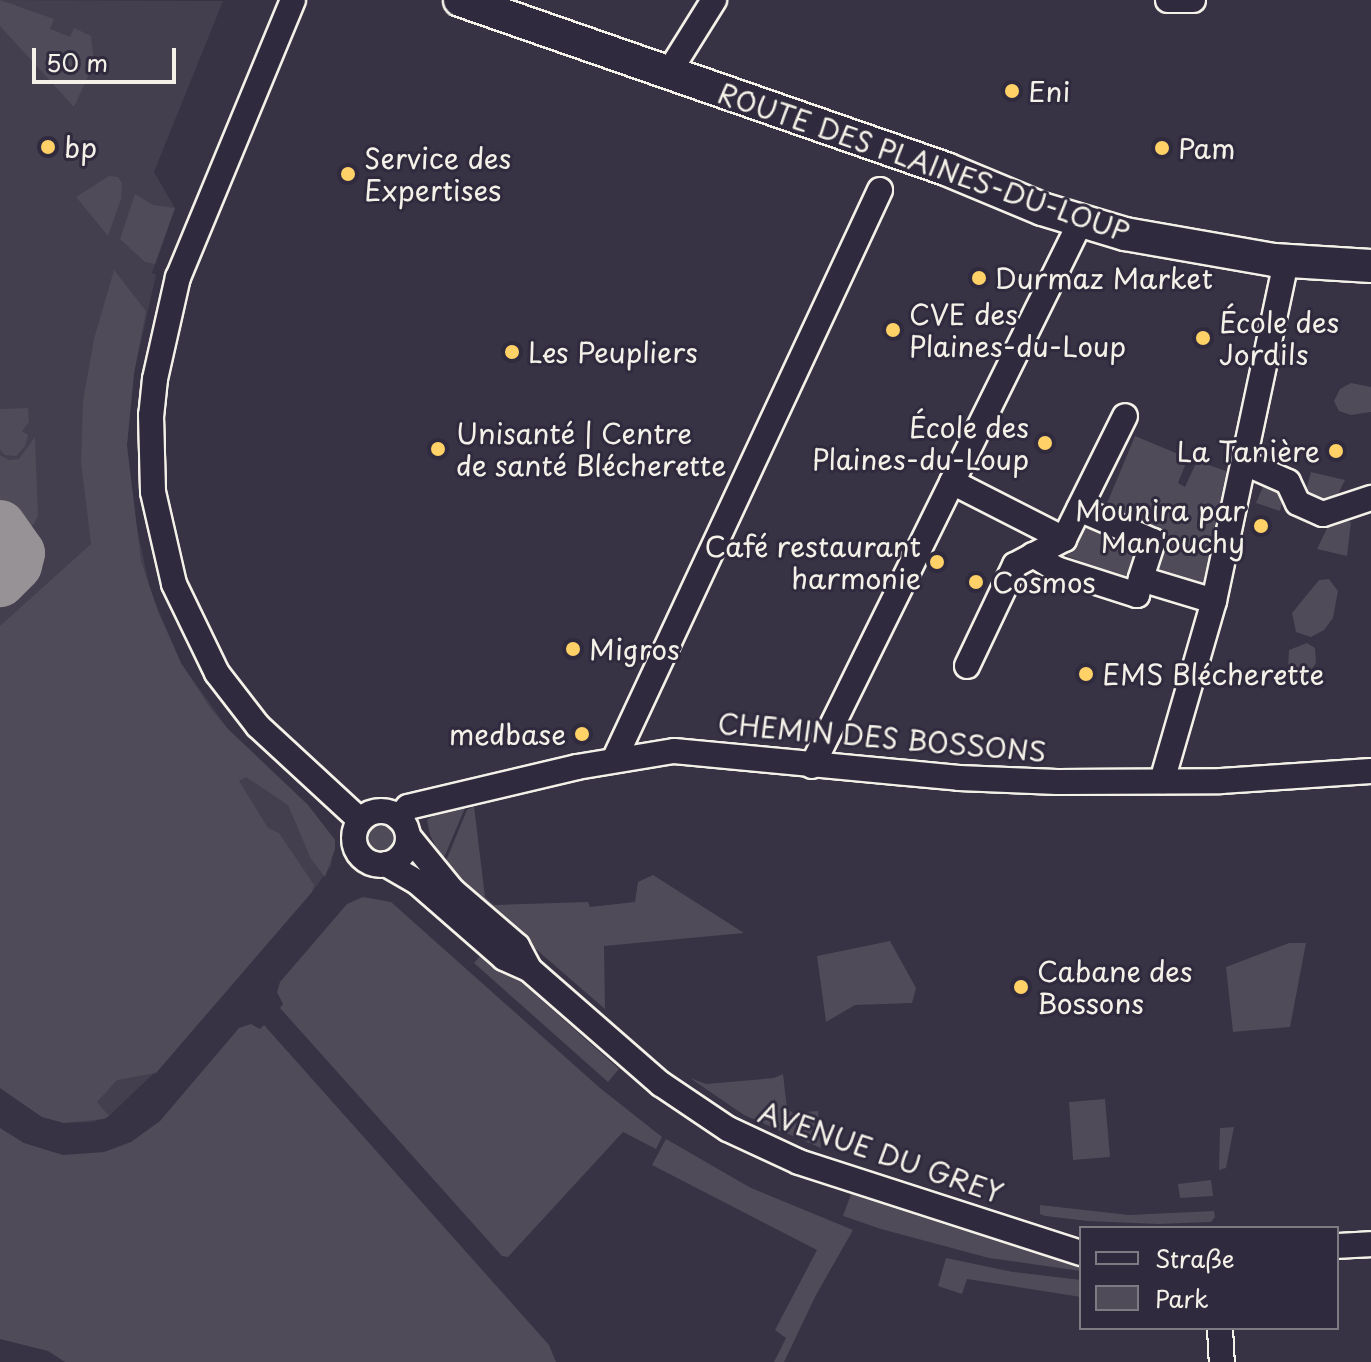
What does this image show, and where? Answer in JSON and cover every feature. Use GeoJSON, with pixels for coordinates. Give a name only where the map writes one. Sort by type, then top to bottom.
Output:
{"type":"FeatureCollection","features":[{"type":"Feature","properties":{"kind":"main road","name":"ROUTE DES PLAINES-DU-LOUP"},"geometry":{"type":"LineString","coordinates":[[460,0],[1081,221],[1212,252],[1286,261],[1371,266]]}},
{"type":"Feature","properties":{"kind":"main road","name":"ROUTE DES PLAINES-DU-LOUP"},"geometry":{"type":"LineString","coordinates":[[519,0],[651,53],[669,72]]}},
{"type":"Feature","properties":{"kind":"street"},"geometry":{"type":"LineString","coordinates":[[293,0],[178,277],[155,379],[151,415],[153,492],[174,584],[217,673],[258,726],[360,820]]}},
{"type":"Feature","properties":{"kind":"street"},"geometry":{"type":"LineString","coordinates":[[669,72],[714,0]]}},
{"type":"Feature","properties":{"kind":"street"},"geometry":{"type":"LineString","coordinates":[[1168,0],[1193,0]]}},
{"type":"Feature","properties":{"kind":"street"},"geometry":{"type":"LineString","coordinates":[[614,760],[880,190]]}},
{"type":"Feature","properties":{"kind":"street"},"geometry":{"type":"LineString","coordinates":[[812,766],[1081,221]]}},
{"type":"Feature","properties":{"kind":"street"},"geometry":{"type":"LineString","coordinates":[[1162,781],[1214,601],[1286,261]]}},
{"type":"Feature","properties":{"kind":"street"},"geometry":{"type":"LineString","coordinates":[[967,666],[1015,565],[1064,539],[1125,416]]}},
{"type":"Feature","properties":{"kind":"street"},"geometry":{"type":"LineString","coordinates":[[1245,463],[1288,482],[1298,503],[1323,514],[1371,498]]}},
{"type":"Feature","properties":{"kind":"street"},"geometry":{"type":"LineString","coordinates":[[952,482],[1064,539]]}},
{"type":"Feature","properties":{"kind":"street"},"geometry":{"type":"LineString","coordinates":[[1033,555],[1056,569],[1137,595],[1153,541],[1079,509]]}},
{"type":"Feature","properties":{"kind":"street"},"geometry":{"type":"LineString","coordinates":[[1141,579],[1214,601]]}},
{"type":"Feature","properties":{"kind":"street","name":"CHEMIN DES BOSSONS"},"geometry":{"type":"LineString","coordinates":[[403,827],[408,807],[614,760],[674,751],[959,778],[1162,781],[1371,771]]}},
{"type":"Feature","properties":{"kind":"street"},"geometry":{"type":"LineString","coordinates":[[379,811],[403,827],[404,852],[386,864],[370,862],[358,851],[354,835],[360,820],[379,811]]}},
{"type":"Feature","properties":{"kind":"street","name":"AVENUE DU GREY"},"geometry":{"type":"LineString","coordinates":[[403,827],[452,890],[517,946],[529,969]]}},
{"type":"Feature","properties":{"kind":"street","name":"AVENUE DU GREY"},"geometry":{"type":"LineString","coordinates":[[386,864],[417,882],[504,958],[529,969],[661,1084],[746,1139],[799,1162],[937,1209],[1030,1234],[1079,1252]]}},
{"type":"Feature","properties":{"kind":"street","name":"AVENUE DU GREY"},"geometry":{"type":"LineString","coordinates":[[1030,1234],[1079,1236]]}},
{"type":"Feature","properties":{"kind":"street"},"geometry":{"type":"LineString","coordinates":[[1339,1246],[1371,1244]]}},
{"type":"Feature","properties":{"kind":"street"},"geometry":{"type":"LineString","coordinates":[[1220,1330],[1222,1362]]}},
{"type":"Feature","properties":{"kind":"shaded area"},"geometry":{"type":"Polygon","coordinates":[[[0,0],[223,1],[154,172],[175,208],[152,273],[156,275],[134,373],[127,445],[130,493],[150,590],[181,663],[228,729],[308,805],[335,840],[331,866],[312,892],[153,1074],[109,1116],[93,1122],[64,1123],[42,1117],[0,1088],[0,0]]]}},
{"type":"Feature","properties":{"kind":"green space"},"geometry":{"type":"Polygon","coordinates":[[[0,0],[54,19],[50,29],[70,37],[74,28],[91,36],[94,63],[74,107],[0,26],[0,0]]]}},
{"type":"Feature","properties":{"kind":"green space"},"geometry":{"type":"Polygon","coordinates":[[[109,176],[118,177],[122,183],[121,199],[108,236],[76,197],[109,176]]]}},
{"type":"Feature","properties":{"kind":"green space"},"geometry":{"type":"Polygon","coordinates":[[[135,194],[153,205],[175,208],[155,264],[145,262],[120,239],[135,194]]]}},
{"type":"Feature","properties":{"kind":"green space"},"geometry":{"type":"Polygon","coordinates":[[[114,270],[146,311],[134,373],[127,445],[141,561],[159,614],[181,663],[211,709],[308,805],[335,840],[335,849],[325,877],[311,859],[288,805],[246,777],[239,781],[268,828],[279,833],[314,885],[312,892],[156,1073],[117,1080],[97,1102],[109,1116],[104,1119],[64,1123],[42,1117],[0,1088],[0,626],[91,544],[81,462],[83,401],[94,339],[114,270]]]}},
{"type":"Feature","properties":{"kind":"green space"},"geometry":{"type":"Polygon","coordinates":[[[1351,383],[1371,387],[1371,412],[1351,415],[1339,411],[1334,401],[1340,389],[1351,383]]]}},
{"type":"Feature","properties":{"kind":"green space"},"geometry":{"type":"Polygon","coordinates":[[[28,408],[29,422],[22,431],[28,435],[25,446],[16,456],[5,455],[0,450],[0,409],[28,408]]]}},
{"type":"Feature","properties":{"kind":"green space"},"geometry":{"type":"Polygon","coordinates":[[[1135,436],[1188,458],[1178,483],[1185,487],[1197,461],[1235,474],[1207,592],[1148,573],[1156,549],[1103,513],[1135,436]]]}},
{"type":"Feature","properties":{"kind":"green space"},"geometry":{"type":"Polygon","coordinates":[[[35,437],[38,516],[34,524],[21,533],[0,510],[0,455],[9,460],[19,459],[35,437]]]}},
{"type":"Feature","properties":{"kind":"green space"},"geometry":{"type":"Polygon","coordinates":[[[1311,472],[1345,480],[1332,506],[1305,494],[1311,472]]]}},
{"type":"Feature","properties":{"kind":"green space"},"geometry":{"type":"Polygon","coordinates":[[[1264,484],[1285,489],[1280,511],[1256,503],[1264,484]]]}},
{"type":"Feature","properties":{"kind":"green space"},"geometry":{"type":"Polygon","coordinates":[[[1081,518],[1148,546],[1132,583],[1065,555],[1081,518]]]}},
{"type":"Feature","properties":{"kind":"green space"},"geometry":{"type":"Polygon","coordinates":[[[1332,518],[1351,522],[1347,556],[1317,549],[1332,518]]]}},
{"type":"Feature","properties":{"kind":"green space"},"geometry":{"type":"Polygon","coordinates":[[[1329,579],[1338,591],[1333,618],[1324,630],[1311,637],[1296,632],[1292,613],[1319,580],[1329,579]]]}},
{"type":"Feature","properties":{"kind":"green space"},"geometry":{"type":"Polygon","coordinates":[[[1307,643],[1315,648],[1316,663],[1309,673],[1294,676],[1288,667],[1289,650],[1307,643]]]}},
{"type":"Feature","properties":{"kind":"green space"},"geometry":{"type":"Polygon","coordinates":[[[474,806],[485,897],[494,905],[588,902],[590,907],[635,902],[638,882],[653,875],[744,933],[604,946],[605,1009],[485,905],[445,863],[467,810],[474,806]]]}},
{"type":"Feature","properties":{"kind":"green space"},"geometry":{"type":"Polygon","coordinates":[[[465,808],[443,860],[430,835],[427,820],[433,815],[465,808]]]}},
{"type":"Feature","properties":{"kind":"green space"},"geometry":{"type":"Polygon","coordinates":[[[381,823],[391,827],[395,837],[391,847],[381,851],[371,847],[367,837],[371,827],[381,823]]]}},
{"type":"Feature","properties":{"kind":"green space"},"geometry":{"type":"Polygon","coordinates":[[[363,897],[391,902],[600,1088],[662,1137],[656,1149],[623,1132],[508,1257],[502,1256],[280,1008],[283,1004],[277,992],[280,982],[347,904],[363,897]]]}},
{"type":"Feature","properties":{"kind":"green space"},"geometry":{"type":"Polygon","coordinates":[[[890,941],[916,988],[912,1003],[855,1005],[826,1022],[817,956],[890,941]]]}},
{"type":"Feature","properties":{"kind":"green space"},"geometry":{"type":"Polygon","coordinates":[[[1289,943],[1306,943],[1290,1027],[1233,1032],[1226,967],[1289,943]]]}},
{"type":"Feature","properties":{"kind":"green space"},"geometry":{"type":"Polygon","coordinates":[[[485,950],[619,1069],[608,1082],[474,963],[485,950]]]}},
{"type":"Feature","properties":{"kind":"green space"},"geometry":{"type":"Polygon","coordinates":[[[251,1024],[260,1029],[264,1025],[549,1345],[556,1362],[65,1362],[48,1351],[0,1339],[0,1128],[24,1143],[63,1155],[104,1152],[131,1142],[160,1121],[239,1028],[251,1024]]]}},
{"type":"Feature","properties":{"kind":"green space"},"geometry":{"type":"Polygon","coordinates":[[[783,1074],[787,1109],[793,1113],[818,1111],[821,1148],[744,1115],[690,1078],[706,1084],[774,1078],[783,1074]]]}},
{"type":"Feature","properties":{"kind":"green space"},"geometry":{"type":"Polygon","coordinates":[[[1105,1099],[1110,1157],[1073,1160],[1069,1102],[1105,1099]]]}},
{"type":"Feature","properties":{"kind":"green space"},"geometry":{"type":"Polygon","coordinates":[[[1234,1127],[1226,1168],[1219,1170],[1220,1128],[1234,1127]]]}},
{"type":"Feature","properties":{"kind":"green space"},"geometry":{"type":"Polygon","coordinates":[[[666,1139],[751,1188],[853,1230],[816,1295],[784,1362],[774,1362],[786,1338],[775,1330],[817,1250],[652,1165],[666,1139]]]}},
{"type":"Feature","properties":{"kind":"green space"},"geometry":{"type":"Polygon","coordinates":[[[1211,1180],[1213,1196],[1180,1198],[1178,1184],[1211,1180]]]}},
{"type":"Feature","properties":{"kind":"green space"},"geometry":{"type":"Polygon","coordinates":[[[851,1194],[962,1230],[1079,1261],[1079,1271],[989,1258],[843,1216],[851,1194]]]}},
{"type":"Feature","properties":{"kind":"green space"},"geometry":{"type":"Polygon","coordinates":[[[1040,1205],[1129,1215],[1214,1211],[1215,1217],[1211,1222],[1158,1224],[1088,1221],[1045,1216],[1040,1214],[1040,1205]]]}},
{"type":"Feature","properties":{"kind":"green space"},"geometry":{"type":"Polygon","coordinates":[[[946,1258],[1013,1272],[1079,1280],[1079,1297],[967,1279],[962,1294],[938,1286],[946,1258]]]}},
{"type":"Feature","properties":{"kind":"taxiway"},"geometry":{"type":"LineString","coordinates":[[0,526],[19,553],[16,565],[0,581]]}},
{"type":"Feature","properties":{"kind":"place","name":"Eni"},"geometry":{"type":"Point","coordinates":[1012,91]}},
{"type":"Feature","properties":{"kind":"place","name":"bp"},"geometry":{"type":"Point","coordinates":[48,147]}},
{"type":"Feature","properties":{"kind":"place","name":"Pam"},"geometry":{"type":"Point","coordinates":[1162,148]}},
{"type":"Feature","properties":{"kind":"place","name":"Service des Expertises"},"geometry":{"type":"Point","coordinates":[348,174]}},
{"type":"Feature","properties":{"kind":"place","name":"Durmaz Market"},"geometry":{"type":"Point","coordinates":[979,278]}},
{"type":"Feature","properties":{"kind":"place","name":"CVE des Plaines-du-Loup"},"geometry":{"type":"Point","coordinates":[893,330]}},
{"type":"Feature","properties":{"kind":"place","name":"École des Jordils"},"geometry":{"type":"Point","coordinates":[1203,338]}},
{"type":"Feature","properties":{"kind":"place","name":"Les Peupliers"},"geometry":{"type":"Point","coordinates":[512,352]}},
{"type":"Feature","properties":{"kind":"place","name":"École des Plaines-du-Loup"},"geometry":{"type":"Point","coordinates":[1045,443]}},
{"type":"Feature","properties":{"kind":"place","name":"Unisanté | Centre de santé Blécherette"},"geometry":{"type":"Point","coordinates":[438,449]}},
{"type":"Feature","properties":{"kind":"place","name":"La Tanière"},"geometry":{"type":"Point","coordinates":[1336,451]}},
{"type":"Feature","properties":{"kind":"place","name":"Mounira par Man'ouchy"},"geometry":{"type":"Point","coordinates":[1261,526]}},
{"type":"Feature","properties":{"kind":"place","name":"Café restaurant harmonie"},"geometry":{"type":"Point","coordinates":[937,562]}},
{"type":"Feature","properties":{"kind":"place","name":"Cosmos"},"geometry":{"type":"Point","coordinates":[976,582]}},
{"type":"Feature","properties":{"kind":"place","name":"Migros"},"geometry":{"type":"Point","coordinates":[573,649]}},
{"type":"Feature","properties":{"kind":"place","name":"EMS Blécherette"},"geometry":{"type":"Point","coordinates":[1086,674]}},
{"type":"Feature","properties":{"kind":"place","name":"medbase"},"geometry":{"type":"Point","coordinates":[582,734]}},
{"type":"Feature","properties":{"kind":"place","name":"Cabane des Bossons"},"geometry":{"type":"Point","coordinates":[1021,987]}}]}
